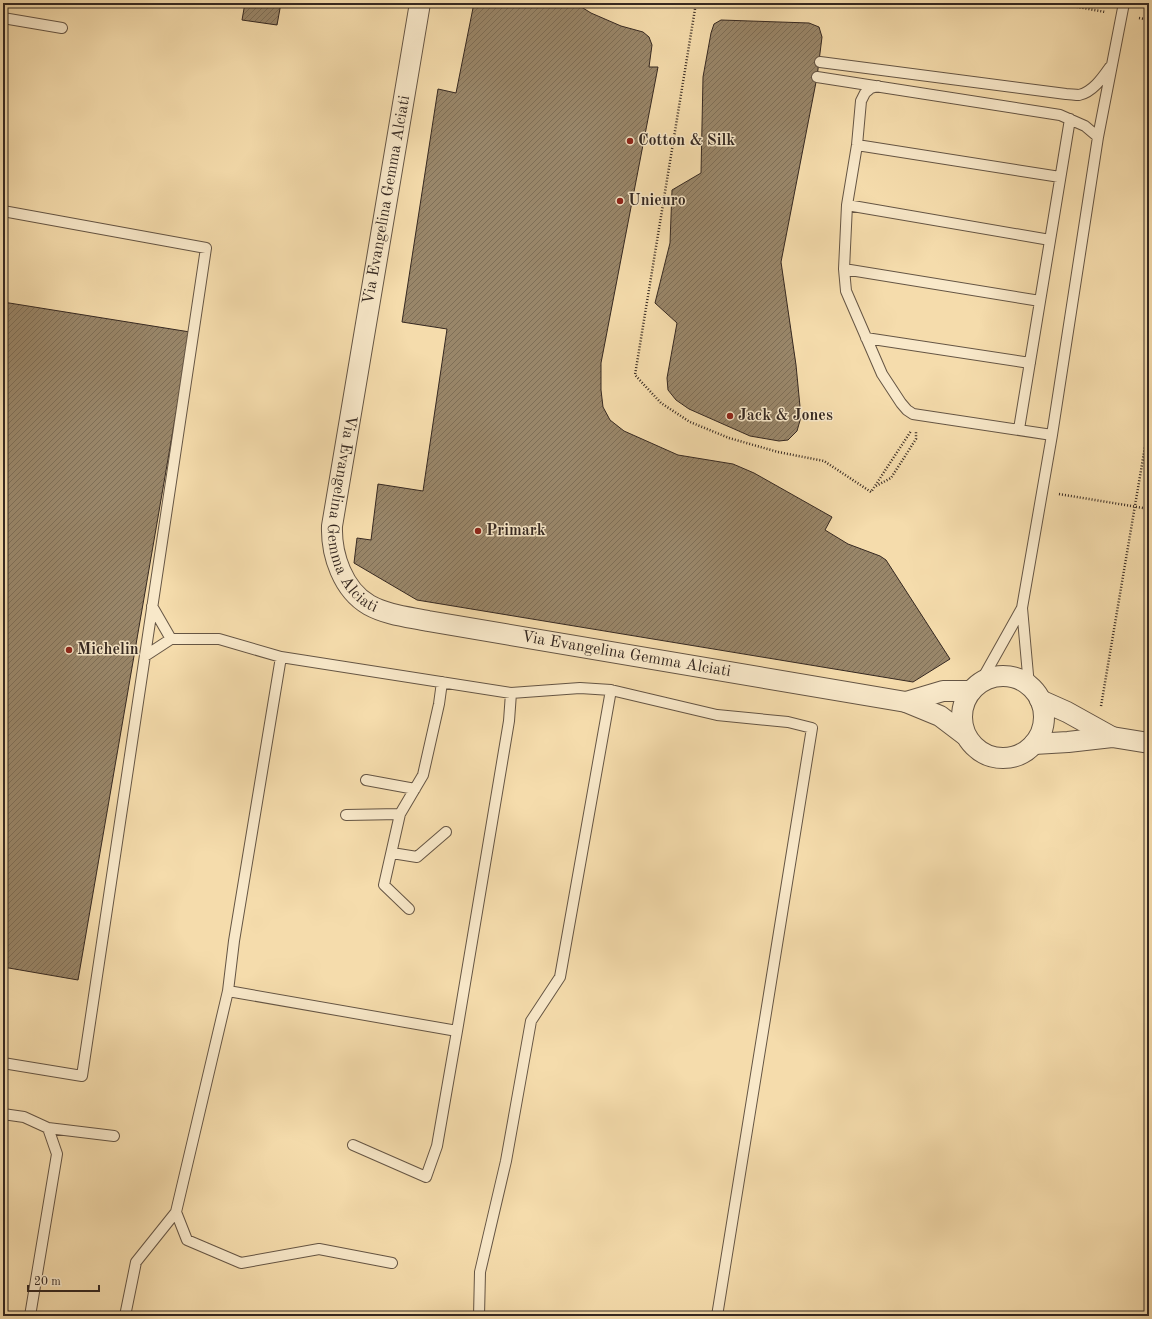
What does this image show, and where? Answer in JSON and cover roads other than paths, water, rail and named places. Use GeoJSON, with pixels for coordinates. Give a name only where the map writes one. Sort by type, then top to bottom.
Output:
{"type":"FeatureCollection","features":[{"type":"Feature","properties":{"kind":"street","name":"Via Evangelina Gemma Alciati"},"geometry":{"type":"LineString","coordinates":[[420,3],[332,526],[333,549],[337,564],[355,595],[370,605],[383,610],[428,621],[906,702],[940,716],[965,735]]}},
{"type":"Feature","properties":{"kind":"street"},"geometry":{"type":"LineString","coordinates":[[1002,676],[1014,677],[1024,682],[1034,693],[1044,711],[1044,722],[1041,734],[1026,752],[1015,757],[1003,759],[991,757],[981,753],[972,745],[965,735],[962,724],[962,712],[965,701],[976,687],[990,678],[1002,676]]}},
{"type":"Feature","properties":{"kind":"street","name":"Via Evangelina Gemma Alciati"},"geometry":{"type":"LineString","coordinates":[[906,702],[943,691],[976,687]]}},
{"type":"Feature","properties":{"kind":"street"},"geometry":{"type":"LineString","coordinates":[[1034,693],[1104,733],[1149,743]]}},
{"type":"Feature","properties":{"kind":"street"},"geometry":{"type":"LineString","coordinates":[[1034,744],[1068,742],[1104,733]]}},
{"type":"Feature","properties":{"kind":"lane"},"geometry":{"type":"LineString","coordinates":[[1034,693],[1022,608],[1043,491],[1098,137],[1124,3]]}},
{"type":"Feature","properties":{"kind":"lane"},"geometry":{"type":"LineString","coordinates":[[3,18],[62,28]]}},
{"type":"Feature","properties":{"kind":"lane"},"geometry":{"type":"LineString","coordinates":[[820,62],[1066,94],[1080,94],[1092,89],[1112,63]]}},
{"type":"Feature","properties":{"kind":"lane"},"geometry":{"type":"LineString","coordinates":[[817,77],[1060,115],[1085,126],[1098,137]]}},
{"type":"Feature","properties":{"kind":"lane"},"geometry":{"type":"LineString","coordinates":[[878,86],[871,88],[865,93],[861,101],[857,145],[847,205],[844,269],[846,292],[882,374],[907,410],[914,414],[1052,435]]}},
{"type":"Feature","properties":{"kind":"lane"},"geometry":{"type":"LineString","coordinates":[[1020,429],[1070,120]]}},
{"type":"Feature","properties":{"kind":"lane"},"geometry":{"type":"LineString","coordinates":[[857,145],[1060,177]]}},
{"type":"Feature","properties":{"kind":"lane"},"geometry":{"type":"LineString","coordinates":[[847,205],[1050,240]]}},
{"type":"Feature","properties":{"kind":"lane"},"geometry":{"type":"LineString","coordinates":[[3,211],[206,248],[82,1076],[3,1063]]}},
{"type":"Feature","properties":{"kind":"lane"},"geometry":{"type":"LineString","coordinates":[[844,269],[1040,301]]}},
{"type":"Feature","properties":{"kind":"lane"},"geometry":{"type":"LineString","coordinates":[[866,338],[1030,363]]}},
{"type":"Feature","properties":{"kind":"lane"},"geometry":{"type":"LineString","coordinates":[[152,606],[171,639]]}},
{"type":"Feature","properties":{"kind":"lane"},"geometry":{"type":"LineString","coordinates":[[976,687],[1022,608]]}},
{"type":"Feature","properties":{"kind":"lane"},"geometry":{"type":"LineString","coordinates":[[144,656],[171,639],[219,639],[281,657],[511,693],[580,688],[611,690],[716,715],[788,722],[812,728],[717,1316]]}},
{"type":"Feature","properties":{"kind":"lane"},"geometry":{"type":"LineString","coordinates":[[125,1316],[136,1262],[176,1212],[228,990],[234,940],[281,657]]}},
{"type":"Feature","properties":{"kind":"lane"},"geometry":{"type":"LineString","coordinates":[[409,909],[384,885],[400,814],[423,775],[439,704],[442,682]]}},
{"type":"Feature","properties":{"kind":"lane"},"geometry":{"type":"LineString","coordinates":[[479,1316],[480,1272],[506,1161],[531,1021],[560,977],[611,690]]}},
{"type":"Feature","properties":{"kind":"lane"},"geometry":{"type":"LineString","coordinates":[[353,1145],[426,1177],[436,1146],[509,721],[511,693]]}},
{"type":"Feature","properties":{"kind":"lane"},"geometry":{"type":"LineString","coordinates":[[366,780],[415,789]]}},
{"type":"Feature","properties":{"kind":"lane"},"geometry":{"type":"LineString","coordinates":[[346,815],[400,814]]}},
{"type":"Feature","properties":{"kind":"lane"},"geometry":{"type":"LineString","coordinates":[[392,853],[417,857],[446,832]]}},
{"type":"Feature","properties":{"kind":"lane"},"geometry":{"type":"LineString","coordinates":[[228,990],[456,1031]]}},
{"type":"Feature","properties":{"kind":"lane"},"geometry":{"type":"LineString","coordinates":[[3,1114],[24,1118],[48,1128],[114,1136]]}},
{"type":"Feature","properties":{"kind":"lane"},"geometry":{"type":"LineString","coordinates":[[30,1316],[57,1154],[48,1128]]}},
{"type":"Feature","properties":{"kind":"lane"},"geometry":{"type":"LineString","coordinates":[[176,1212],[187,1240],[241,1263],[320,1249],[392,1263]]}},
{"type":"Feature","properties":{"kind":"place","name":"Cotton & Silk"},"geometry":{"type":"Point","coordinates":[630,141]}},
{"type":"Feature","properties":{"kind":"place","name":"Unieuro"},"geometry":{"type":"Point","coordinates":[620,201]}},
{"type":"Feature","properties":{"kind":"place","name":"Jack & Jones"},"geometry":{"type":"Point","coordinates":[730,416]}},
{"type":"Feature","properties":{"kind":"place","name":"Primark"},"geometry":{"type":"Point","coordinates":[478,531]}},
{"type":"Feature","properties":{"kind":"place","name":"Michelin"},"geometry":{"type":"Point","coordinates":[69,650]}}]}
